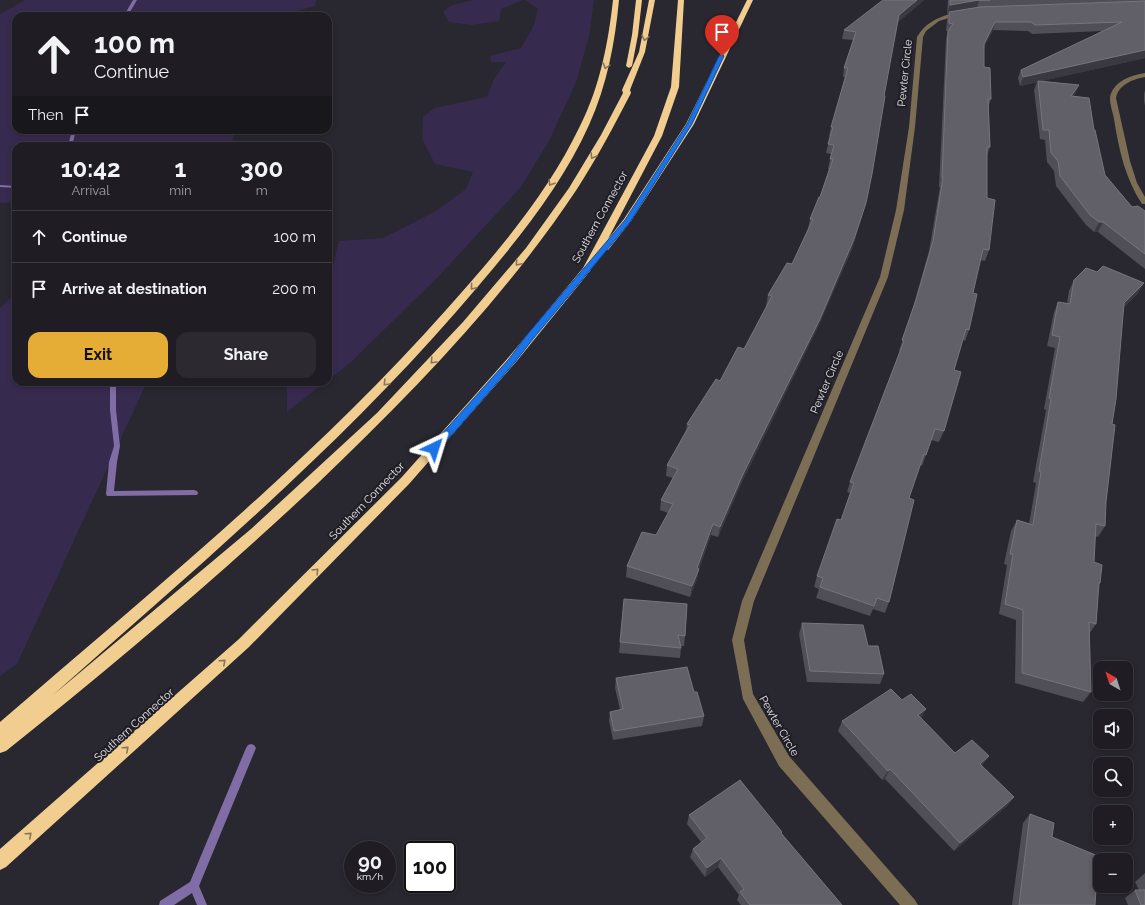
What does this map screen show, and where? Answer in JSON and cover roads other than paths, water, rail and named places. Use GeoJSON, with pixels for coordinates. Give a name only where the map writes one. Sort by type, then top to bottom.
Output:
{"type":"FeatureCollection","features":[{"type":"Feature","properties":{"kind":"highway"},"geometry":{"type":"LineString","coordinates":[[0,732],[92,651],[196,564],[278,489],[348,422],[405,363],[451,312],[488,268],[545,192],[583,129],[595,101],[610,51],[614,31],[616,0]]}},
{"type":"Feature","properties":{"kind":"highway"},"geometry":{"type":"LineString","coordinates":[[630,82],[629,68],[636,35],[639,0]]}},
{"type":"Feature","properties":{"kind":"highway"},"geometry":{"type":"LineString","coordinates":[[0,746],[80,683],[256,533],[381,416],[467,324],[529,250],[573,188],[605,135],[627,93],[642,52],[652,0]]}},
{"type":"Feature","properties":{"kind":"highway"},"geometry":{"type":"LineString","coordinates":[[587,269],[627,221],[690,124],[750,0]]}},
{"type":"Feature","properties":{"kind":"highway","name":"Southern Connector"},"geometry":{"type":"LineString","coordinates":[[0,861],[244,643],[394,492],[512,360],[587,269],[658,136],[675,87],[682,2]]}},
{"type":"Feature","properties":{"kind":"street","name":"Pewter Circle"},"geometry":{"type":"LineString","coordinates":[[910,905],[784,761],[747,695],[738,640],[748,601],[884,277],[900,210],[912,127],[920,37],[924,30],[937,20],[952,15],[971,13]]}},
{"type":"Feature","properties":{"kind":"street"},"geometry":{"type":"LineString","coordinates":[[1145,75],[1128,81],[1117,88],[1113,97],[1124,154],[1138,192],[1145,202]]}},
{"type":"Feature","properties":{"kind":"waterway"},"geometry":{"type":"LineString","coordinates":[[128,12],[135,0]]}},
{"type":"Feature","properties":{"kind":"waterway"},"geometry":{"type":"LineString","coordinates":[[71,142],[73,134]]}},
{"type":"Feature","properties":{"kind":"waterway"},"geometry":{"type":"LineString","coordinates":[[0,186],[12,187]]}},
{"type":"Feature","properties":{"kind":"waterway"},"geometry":{"type":"LineString","coordinates":[[113,386],[113,410],[117,446],[113,462],[110,494],[194,493]]}},
{"type":"Feature","properties":{"kind":"waterway"},"geometry":{"type":"LineString","coordinates":[[194,886],[251,748]]}},
{"type":"Feature","properties":{"kind":"waterway"},"geometry":{"type":"LineString","coordinates":[[164,905],[194,886]]}},
{"type":"Feature","properties":{"kind":"waterway"},"geometry":{"type":"LineString","coordinates":[[194,886],[202,905]]}}]}
